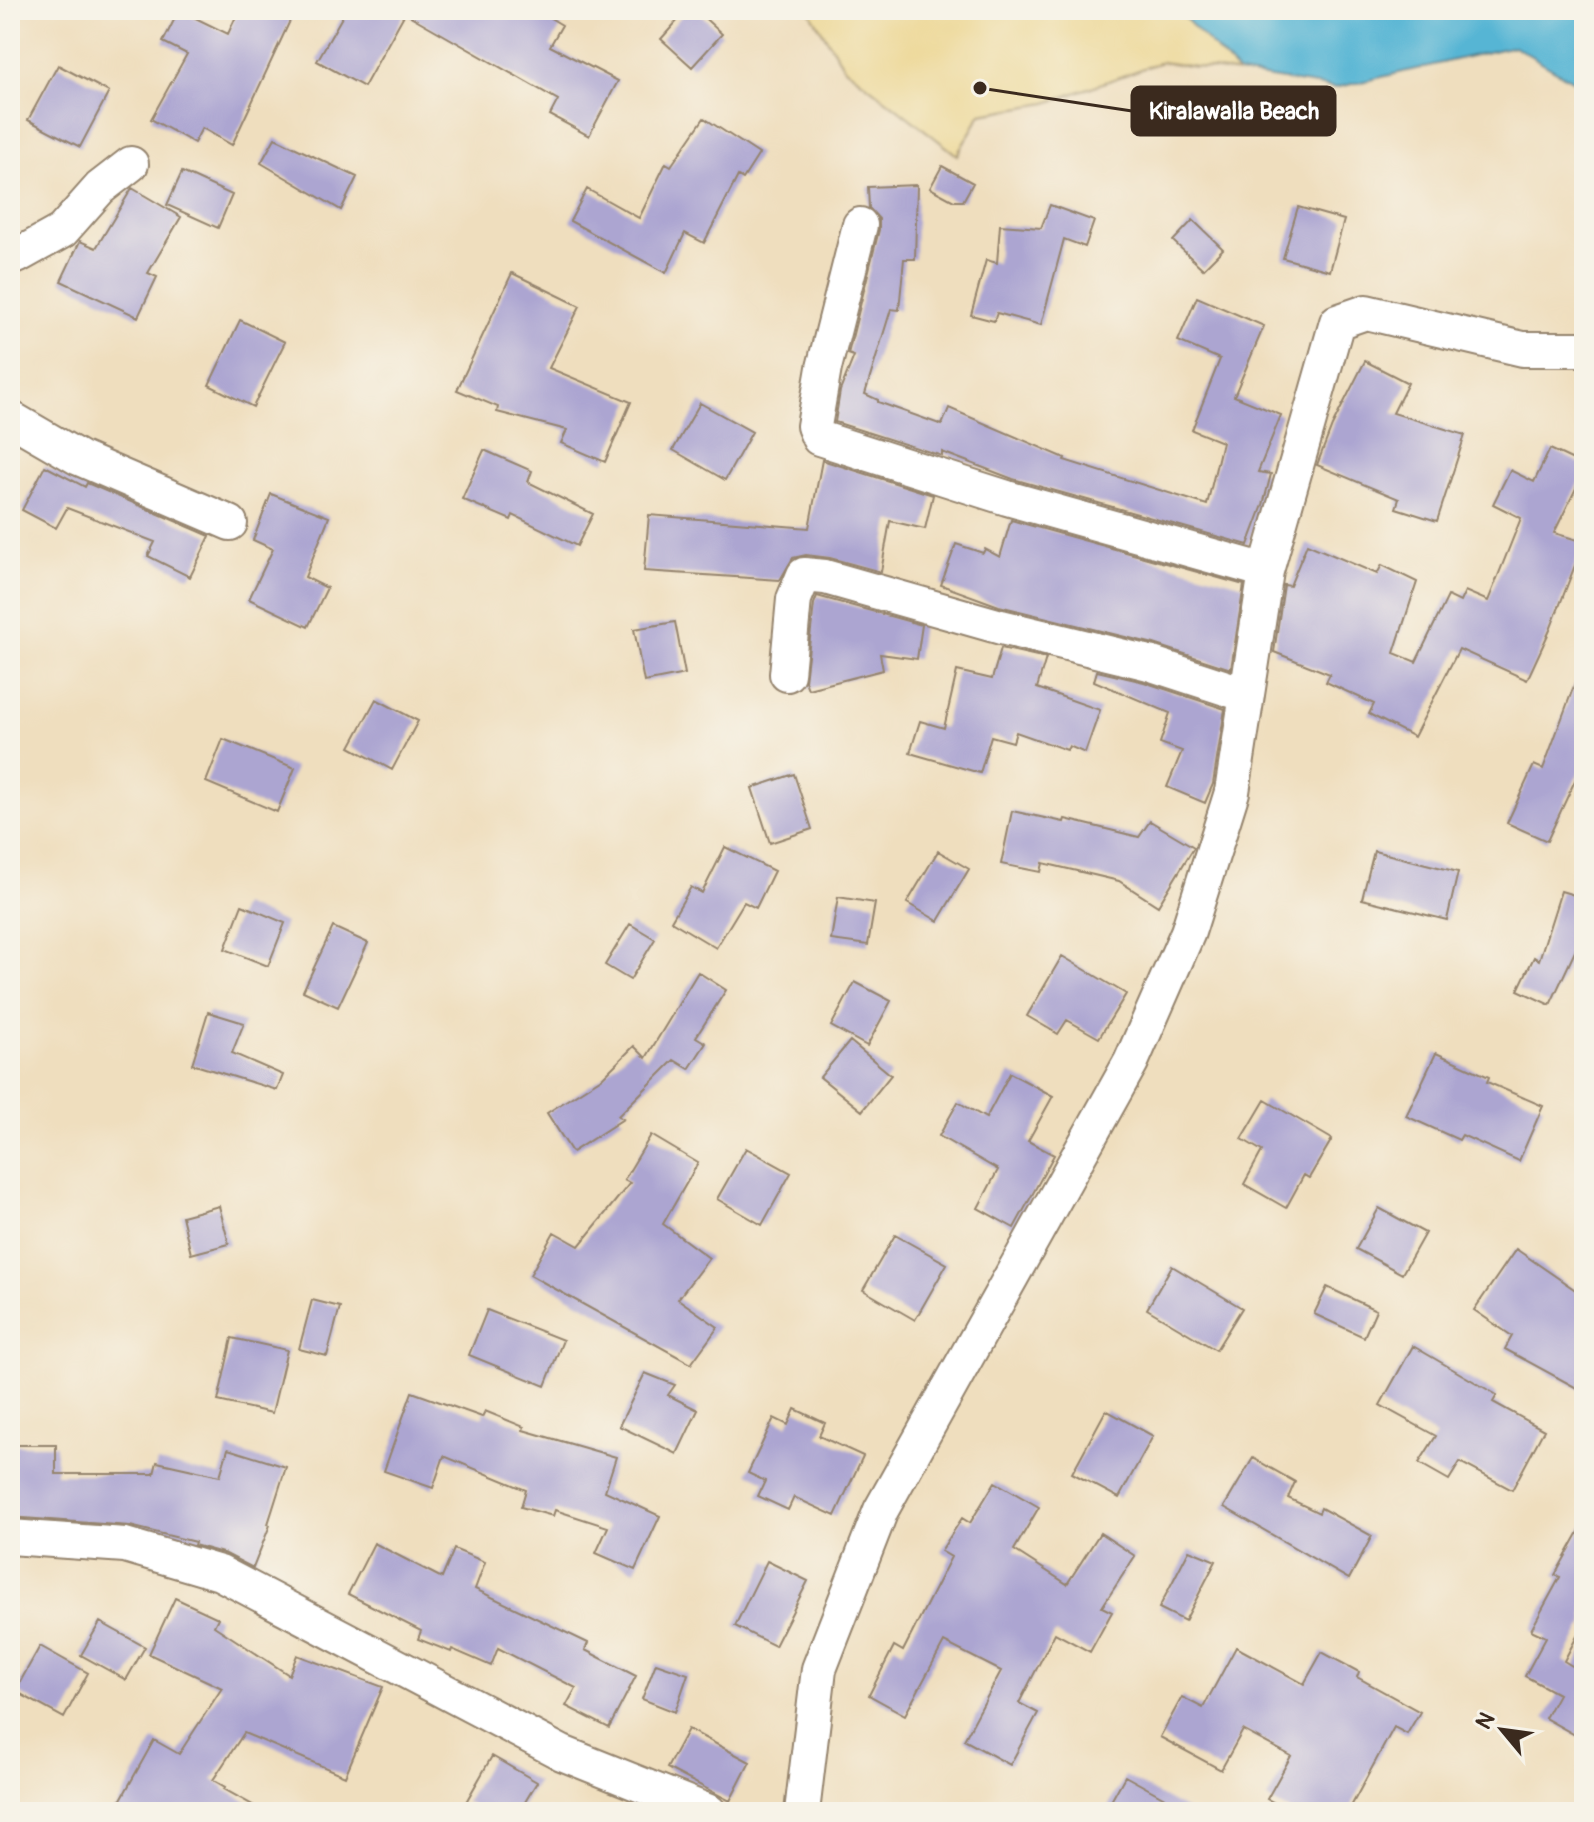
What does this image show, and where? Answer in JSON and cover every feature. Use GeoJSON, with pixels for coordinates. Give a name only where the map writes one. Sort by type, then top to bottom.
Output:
{"type":"FeatureCollection","features":[{"type":"Feature","properties":{"kind":"street"},"geometry":{"type":"LineString","coordinates":[[10,253],[17,256],[62,231],[100,188],[131,164]]}},
{"type":"Feature","properties":{"kind":"street"},"geometry":{"type":"LineString","coordinates":[[860,225],[824,368],[814,426],[819,438],[1007,498],[1266,571]]}},
{"type":"Feature","properties":{"kind":"street"},"geometry":{"type":"LineString","coordinates":[[802,1812],[819,1669],[881,1510],[1131,1062],[1188,932],[1232,792],[1266,571],[1337,322],[1366,312],[1523,349],[1584,349]]}},
{"type":"Feature","properties":{"kind":"street"},"geometry":{"type":"LineString","coordinates":[[10,418],[79,458],[230,523]]}},
{"type":"Feature","properties":{"kind":"street"},"geometry":{"type":"LineString","coordinates":[[787,674],[794,599],[804,575],[825,577],[1001,627],[1149,663],[1247,695]]}},
{"type":"Feature","properties":{"kind":"street"},"geometry":{"type":"LineString","coordinates":[[10,1537],[125,1545],[220,1573],[562,1753],[709,1812]]}},
{"type":"Feature","properties":{"kind":"sand"},"geometry":{"type":"Polygon","coordinates":[[[809,10],[1177,10],[1239,73],[1161,62],[1047,103],[981,114],[957,155],[844,67],[809,10]]]}},
{"type":"Feature","properties":{"kind":"water"},"geometry":{"type":"Polygon","coordinates":[[[1177,10],[1584,10],[1584,87],[1514,46],[1335,88],[1239,73],[1177,10]]]}},
{"type":"Feature","properties":{"kind":"building"},"geometry":{"type":"Polygon","coordinates":[[[179,10],[228,34],[239,10],[295,10],[232,145],[202,128],[194,143],[151,119],[187,54],[163,42],[179,10]]]}},
{"type":"Feature","properties":{"kind":"building"},"geometry":{"type":"Polygon","coordinates":[[[346,10],[537,10],[562,25],[550,46],[618,81],[589,136],[550,115],[558,100],[405,13],[364,87],[317,61],[346,10]]]}},
{"type":"Feature","properties":{"kind":"building"},"geometry":{"type":"Polygon","coordinates":[[[687,10],[696,10],[722,34],[692,67],[661,39],[687,10]]]}},
{"type":"Feature","properties":{"kind":"building"},"geometry":{"type":"Polygon","coordinates":[[[58,65],[109,92],[80,147],[28,120],[58,65]]]}},
{"type":"Feature","properties":{"kind":"building"},"geometry":{"type":"Polygon","coordinates":[[[704,118],[759,154],[743,179],[738,176],[704,243],[685,233],[666,273],[570,221],[587,189],[639,218],[666,163],[671,166],[704,118]]]}},
{"type":"Feature","properties":{"kind":"building"},"geometry":{"type":"Polygon","coordinates":[[[275,138],[357,177],[341,210],[261,163],[275,138]]]}},
{"type":"Feature","properties":{"kind":"building"},"geometry":{"type":"Polygon","coordinates":[[[942,166],[973,183],[963,201],[954,201],[930,188],[942,166]]]}},
{"type":"Feature","properties":{"kind":"building"},"geometry":{"type":"Polygon","coordinates":[[[182,172],[232,195],[218,228],[167,205],[182,172]]]}},
{"type":"Feature","properties":{"kind":"building"},"geometry":{"type":"Polygon","coordinates":[[[917,185],[915,259],[904,259],[899,310],[891,309],[865,394],[878,402],[942,425],[949,408],[1064,460],[1207,505],[1222,442],[1192,430],[1220,359],[1178,341],[1197,297],[1264,326],[1234,396],[1281,415],[1258,472],[1271,474],[1248,545],[1013,479],[942,452],[942,456],[835,422],[840,391],[854,356],[848,354],[879,230],[879,219],[869,208],[868,187],[917,185]]]}},
{"type":"Feature","properties":{"kind":"building"},"geometry":{"type":"Polygon","coordinates":[[[132,188],[181,217],[148,273],[157,277],[138,317],[61,281],[80,241],[96,248],[132,188]]]}},
{"type":"Feature","properties":{"kind":"building"},"geometry":{"type":"Polygon","coordinates":[[[1050,205],[1094,221],[1085,247],[1064,239],[1041,325],[997,313],[994,321],[971,315],[986,260],[997,263],[1000,225],[1041,228],[1050,205]]]}},
{"type":"Feature","properties":{"kind":"building"},"geometry":{"type":"Polygon","coordinates":[[[1298,207],[1344,220],[1330,271],[1283,258],[1298,207]]]}},
{"type":"Feature","properties":{"kind":"building"},"geometry":{"type":"Polygon","coordinates":[[[1193,220],[1223,249],[1203,269],[1173,241],[1193,220]]]}},
{"type":"Feature","properties":{"kind":"building"},"geometry":{"type":"Polygon","coordinates":[[[512,273],[580,306],[549,368],[631,402],[605,462],[561,443],[567,430],[497,412],[498,407],[457,390],[512,273]]]}},
{"type":"Feature","properties":{"kind":"building"},"geometry":{"type":"Polygon","coordinates":[[[240,320],[285,342],[253,407],[209,385],[240,320]]]}},
{"type":"Feature","properties":{"kind":"building"},"geometry":{"type":"Polygon","coordinates":[[[1365,361],[1408,383],[1393,413],[1465,435],[1437,521],[1396,508],[1399,499],[1317,465],[1332,426],[1365,361]]]}},
{"type":"Feature","properties":{"kind":"building"},"geometry":{"type":"Polygon","coordinates":[[[700,403],[752,432],[725,480],[673,450],[700,403]]]}},
{"type":"Feature","properties":{"kind":"building"},"geometry":{"type":"Polygon","coordinates":[[[1550,449],[1584,465],[1584,472],[1554,533],[1584,542],[1527,680],[1459,649],[1414,737],[1369,714],[1374,704],[1326,682],[1330,674],[1274,652],[1284,585],[1290,586],[1307,544],[1377,574],[1382,565],[1417,582],[1394,653],[1416,662],[1448,596],[1460,602],[1465,591],[1488,601],[1521,518],[1493,504],[1510,470],[1534,482],[1550,449]]]}},
{"type":"Feature","properties":{"kind":"building"},"geometry":{"type":"Polygon","coordinates":[[[484,450],[532,471],[528,482],[593,514],[577,546],[513,515],[511,520],[462,499],[484,450]]]}},
{"type":"Feature","properties":{"kind":"building"},"geometry":{"type":"Polygon","coordinates":[[[822,460],[933,495],[925,529],[890,521],[881,572],[806,555],[793,558],[780,580],[644,571],[649,515],[809,528],[822,460]]]}},
{"type":"Feature","properties":{"kind":"building"},"geometry":{"type":"Polygon","coordinates":[[[45,466],[85,487],[87,483],[210,536],[190,577],[148,556],[155,542],[67,508],[56,528],[22,510],[45,466]]]}},
{"type":"Feature","properties":{"kind":"building"},"geometry":{"type":"Polygon","coordinates":[[[271,494],[329,517],[305,577],[327,588],[308,627],[249,599],[273,549],[253,540],[271,494]]]}},
{"type":"Feature","properties":{"kind":"building"},"geometry":{"type":"Polygon","coordinates":[[[1011,520],[1244,585],[1231,669],[1154,644],[999,606],[941,585],[956,544],[983,553],[985,549],[1000,557],[1011,520]]]}},
{"type":"Feature","properties":{"kind":"building"},"geometry":{"type":"Polygon","coordinates":[[[817,596],[922,625],[917,659],[880,654],[883,670],[808,689],[805,681],[817,596]]]}},
{"type":"Feature","properties":{"kind":"building"},"geometry":{"type":"Polygon","coordinates":[[[675,622],[685,674],[644,682],[634,629],[675,622]]]}},
{"type":"Feature","properties":{"kind":"building"},"geometry":{"type":"Polygon","coordinates":[[[1001,648],[1046,658],[1037,688],[1100,710],[1085,753],[1016,732],[1013,742],[991,736],[980,773],[910,753],[920,721],[944,728],[957,671],[992,679],[1001,648]]]}},
{"type":"Feature","properties":{"kind":"building"},"geometry":{"type":"Polygon","coordinates":[[[1581,667],[1584,667],[1584,761],[1547,841],[1507,823],[1534,765],[1543,769],[1581,667]]]}},
{"type":"Feature","properties":{"kind":"building"},"geometry":{"type":"Polygon","coordinates":[[[1097,671],[1144,682],[1225,709],[1213,784],[1205,803],[1167,787],[1182,751],[1160,743],[1170,713],[1094,681],[1097,671]]]}},
{"type":"Feature","properties":{"kind":"building"},"geometry":{"type":"Polygon","coordinates":[[[376,699],[418,721],[392,770],[350,747],[376,699]]]}},
{"type":"Feature","properties":{"kind":"building"},"geometry":{"type":"Polygon","coordinates":[[[223,739],[295,768],[277,812],[206,782],[223,739]]]}},
{"type":"Feature","properties":{"kind":"building"},"geometry":{"type":"Polygon","coordinates":[[[794,774],[812,829],[770,843],[752,788],[794,774]]]}},
{"type":"Feature","properties":{"kind":"building"},"geometry":{"type":"Polygon","coordinates":[[[1012,811],[1064,822],[1065,819],[1139,837],[1150,821],[1194,847],[1158,906],[1119,881],[1043,863],[1041,872],[1001,864],[1012,811]]]}},
{"type":"Feature","properties":{"kind":"building"},"geometry":{"type":"Polygon","coordinates":[[[725,847],[774,871],[756,908],[744,902],[716,948],[671,921],[691,887],[702,893],[725,847]]]}},
{"type":"Feature","properties":{"kind":"building"},"geometry":{"type":"Polygon","coordinates":[[[938,851],[969,869],[938,921],[907,903],[938,851]]]}},
{"type":"Feature","properties":{"kind":"building"},"geometry":{"type":"Polygon","coordinates":[[[1374,851],[1458,872],[1447,920],[1362,899],[1374,851]]]}},
{"type":"Feature","properties":{"kind":"building"},"geometry":{"type":"Polygon","coordinates":[[[1561,891],[1584,898],[1584,932],[1550,1005],[1518,990],[1534,957],[1539,960],[1561,891]]]}},
{"type":"Feature","properties":{"kind":"building"},"geometry":{"type":"Polygon","coordinates":[[[838,897],[875,903],[868,945],[831,940],[838,897]]]}},
{"type":"Feature","properties":{"kind":"building"},"geometry":{"type":"Polygon","coordinates":[[[242,905],[285,923],[268,966],[225,949],[242,905]]]}},
{"type":"Feature","properties":{"kind":"building"},"geometry":{"type":"Polygon","coordinates":[[[630,924],[655,939],[630,980],[605,965],[630,924]]]}},
{"type":"Feature","properties":{"kind":"building"},"geometry":{"type":"Polygon","coordinates":[[[333,927],[368,943],[338,1007],[303,991],[333,927]]]}},
{"type":"Feature","properties":{"kind":"building"},"geometry":{"type":"Polygon","coordinates":[[[1062,956],[1126,994],[1099,1038],[1067,1020],[1058,1034],[1027,1016],[1062,956]]]}},
{"type":"Feature","properties":{"kind":"building"},"geometry":{"type":"Polygon","coordinates":[[[698,972],[726,990],[696,1037],[706,1043],[689,1069],[674,1060],[618,1116],[623,1119],[572,1152],[547,1113],[603,1077],[634,1046],[646,1058],[698,972]]]}},
{"type":"Feature","properties":{"kind":"building"},"geometry":{"type":"Polygon","coordinates":[[[855,982],[891,1001],[867,1046],[831,1026],[855,982]]]}},
{"type":"Feature","properties":{"kind":"building"},"geometry":{"type":"Polygon","coordinates":[[[208,1012],[244,1023],[232,1053],[283,1075],[277,1090],[192,1064],[208,1012]]]}},
{"type":"Feature","properties":{"kind":"building"},"geometry":{"type":"Polygon","coordinates":[[[850,1041],[891,1075],[862,1111],[820,1077],[850,1041]]]}},
{"type":"Feature","properties":{"kind":"building"},"geometry":{"type":"Polygon","coordinates":[[[1436,1053],[1489,1077],[1487,1082],[1543,1106],[1519,1161],[1462,1135],[1459,1140],[1406,1116],[1436,1053]]]}},
{"type":"Feature","properties":{"kind":"building"},"geometry":{"type":"Polygon","coordinates":[[[1010,1073],[1053,1096],[1028,1141],[1054,1155],[1014,1228],[978,1208],[998,1170],[939,1136],[958,1102],[986,1118],[1010,1073]]]}},
{"type":"Feature","properties":{"kind":"building"},"geometry":{"type":"Polygon","coordinates":[[[1265,1100],[1332,1139],[1309,1178],[1304,1175],[1286,1208],[1244,1184],[1262,1151],[1242,1139],[1265,1100]]]}},
{"type":"Feature","properties":{"kind":"building"},"geometry":{"type":"Polygon","coordinates":[[[651,1135],[698,1163],[663,1224],[709,1258],[678,1299],[718,1327],[691,1364],[530,1275],[554,1232],[579,1246],[630,1183],[624,1180],[651,1135]]]}},
{"type":"Feature","properties":{"kind":"building"},"geometry":{"type":"Polygon","coordinates":[[[746,1148],[791,1173],[762,1225],[717,1199],[746,1148]]]}},
{"type":"Feature","properties":{"kind":"building"},"geometry":{"type":"Polygon","coordinates":[[[219,1206],[229,1244],[191,1254],[182,1216],[219,1206]]]}},
{"type":"Feature","properties":{"kind":"building"},"geometry":{"type":"Polygon","coordinates":[[[1379,1208],[1425,1233],[1402,1274],[1356,1249],[1379,1208]]]}},
{"type":"Feature","properties":{"kind":"building"},"geometry":{"type":"Polygon","coordinates":[[[895,1235],[947,1264],[915,1320],[863,1290],[895,1235]]]}},
{"type":"Feature","properties":{"kind":"building"},"geometry":{"type":"Polygon","coordinates":[[[1516,1249],[1584,1296],[1584,1392],[1505,1349],[1512,1336],[1474,1310],[1516,1249]]]}},
{"type":"Feature","properties":{"kind":"building"},"geometry":{"type":"Polygon","coordinates":[[[1172,1266],[1242,1308],[1216,1350],[1147,1309],[1172,1266]]]}},
{"type":"Feature","properties":{"kind":"building"},"geometry":{"type":"Polygon","coordinates":[[[1327,1287],[1376,1310],[1364,1337],[1314,1314],[1327,1287]]]}},
{"type":"Feature","properties":{"kind":"building"},"geometry":{"type":"Polygon","coordinates":[[[312,1300],[340,1307],[327,1356],[299,1349],[312,1300]]]}},
{"type":"Feature","properties":{"kind":"building"},"geometry":{"type":"Polygon","coordinates":[[[487,1310],[563,1340],[545,1386],[469,1355],[487,1310]]]}},
{"type":"Feature","properties":{"kind":"building"},"geometry":{"type":"Polygon","coordinates":[[[232,1338],[287,1350],[272,1413],[218,1401],[232,1338]]]}},
{"type":"Feature","properties":{"kind":"building"},"geometry":{"type":"Polygon","coordinates":[[[1413,1346],[1497,1395],[1493,1402],[1544,1430],[1512,1490],[1460,1462],[1449,1480],[1419,1463],[1436,1436],[1380,1405],[1413,1346]]]}},
{"type":"Feature","properties":{"kind":"building"},"geometry":{"type":"Polygon","coordinates":[[[645,1373],[675,1385],[668,1395],[698,1410],[677,1454],[619,1426],[645,1373]]]}},
{"type":"Feature","properties":{"kind":"building"},"geometry":{"type":"Polygon","coordinates":[[[412,1392],[482,1417],[485,1411],[524,1427],[523,1430],[616,1457],[605,1491],[660,1516],[635,1570],[596,1553],[608,1527],[555,1510],[553,1516],[521,1507],[526,1490],[444,1456],[433,1488],[384,1471],[412,1392]]]}},
{"type":"Feature","properties":{"kind":"building"},"geometry":{"type":"Polygon","coordinates":[[[795,1409],[825,1423],[819,1436],[863,1456],[835,1516],[794,1497],[788,1510],[758,1496],[765,1481],[748,1473],[774,1418],[788,1425],[795,1409]]]}},
{"type":"Feature","properties":{"kind":"building"},"geometry":{"type":"Polygon","coordinates":[[[1106,1410],[1153,1436],[1119,1498],[1072,1473],[1106,1410]]]}},
{"type":"Feature","properties":{"kind":"building"},"geometry":{"type":"Polygon","coordinates":[[[10,1445],[56,1445],[56,1474],[154,1474],[157,1462],[220,1476],[228,1449],[286,1467],[270,1525],[253,1568],[226,1554],[194,1545],[195,1542],[130,1526],[10,1517],[10,1445]]]}},
{"type":"Feature","properties":{"kind":"building"},"geometry":{"type":"Polygon","coordinates":[[[1253,1458],[1295,1482],[1288,1498],[1319,1513],[1321,1508],[1372,1536],[1349,1579],[1224,1507],[1253,1458]]]}},
{"type":"Feature","properties":{"kind":"building"},"geometry":{"type":"Polygon","coordinates":[[[995,1482],[1039,1507],[1014,1550],[1067,1584],[1100,1533],[1135,1556],[1102,1607],[1112,1612],[1090,1652],[1055,1633],[1019,1703],[1038,1713],[1010,1765],[964,1740],[1001,1671],[944,1642],[905,1715],[869,1695],[894,1646],[903,1651],[951,1557],[941,1551],[962,1518],[970,1523],[995,1482]]]}},
{"type":"Feature","properties":{"kind":"building"},"geometry":{"type":"Polygon","coordinates":[[[1584,1523],[1584,1623],[1564,1661],[1574,1667],[1584,1650],[1584,1740],[1545,1718],[1558,1694],[1525,1676],[1546,1637],[1531,1630],[1560,1577],[1555,1575],[1584,1523]]]}},
{"type":"Feature","properties":{"kind":"building"},"geometry":{"type":"Polygon","coordinates":[[[374,1543],[442,1578],[454,1549],[485,1562],[475,1589],[588,1643],[585,1650],[636,1676],[609,1728],[566,1706],[576,1688],[498,1648],[491,1666],[452,1649],[451,1652],[418,1639],[421,1631],[348,1594],[374,1543]]]}},
{"type":"Feature","properties":{"kind":"building"},"geometry":{"type":"Polygon","coordinates":[[[1189,1550],[1216,1561],[1185,1621],[1159,1608],[1189,1550]]]}},
{"type":"Feature","properties":{"kind":"building"},"geometry":{"type":"Polygon","coordinates":[[[767,1561],[808,1581],[775,1646],[735,1626],[767,1561]]]}},
{"type":"Feature","properties":{"kind":"building"},"geometry":{"type":"Polygon","coordinates":[[[175,1598],[218,1618],[214,1626],[289,1675],[297,1655],[383,1687],[345,1776],[244,1733],[213,1780],[265,1812],[114,1812],[154,1740],[179,1754],[222,1688],[149,1654],[175,1598]]]}},
{"type":"Feature","properties":{"kind":"building"},"geometry":{"type":"Polygon","coordinates":[[[100,1622],[145,1647],[126,1680],[81,1655],[100,1622]]]}},
{"type":"Feature","properties":{"kind":"building"},"geometry":{"type":"Polygon","coordinates":[[[40,1646],[88,1673],[64,1718],[15,1691],[40,1646]]]}},
{"type":"Feature","properties":{"kind":"building"},"geometry":{"type":"Polygon","coordinates":[[[1236,1647],[1304,1684],[1322,1652],[1359,1672],[1357,1677],[1420,1712],[1407,1734],[1394,1727],[1348,1812],[1291,1812],[1267,1799],[1291,1756],[1243,1730],[1221,1770],[1160,1737],[1182,1697],[1203,1708],[1236,1647]]]}},
{"type":"Feature","properties":{"kind":"building"},"geometry":{"type":"Polygon","coordinates":[[[656,1663],[688,1674],[675,1712],[642,1699],[656,1663]]]}},
{"type":"Feature","properties":{"kind":"building"},"geometry":{"type":"Polygon","coordinates":[[[688,1729],[750,1762],[730,1801],[667,1768],[688,1729]]]}},
{"type":"Feature","properties":{"kind":"building"},"geometry":{"type":"Polygon","coordinates":[[[492,1756],[537,1782],[519,1812],[483,1812],[466,1802],[492,1756]]]}},
{"type":"Feature","properties":{"kind":"building"},"geometry":{"type":"Polygon","coordinates":[[[1125,1776],[1190,1812],[1105,1812],[1125,1776]]]}},
{"type":"Feature","properties":{"kind":"place","name":"Kiralawalla Beach"},"geometry":{"type":"Point","coordinates":[980,88]}}]}
